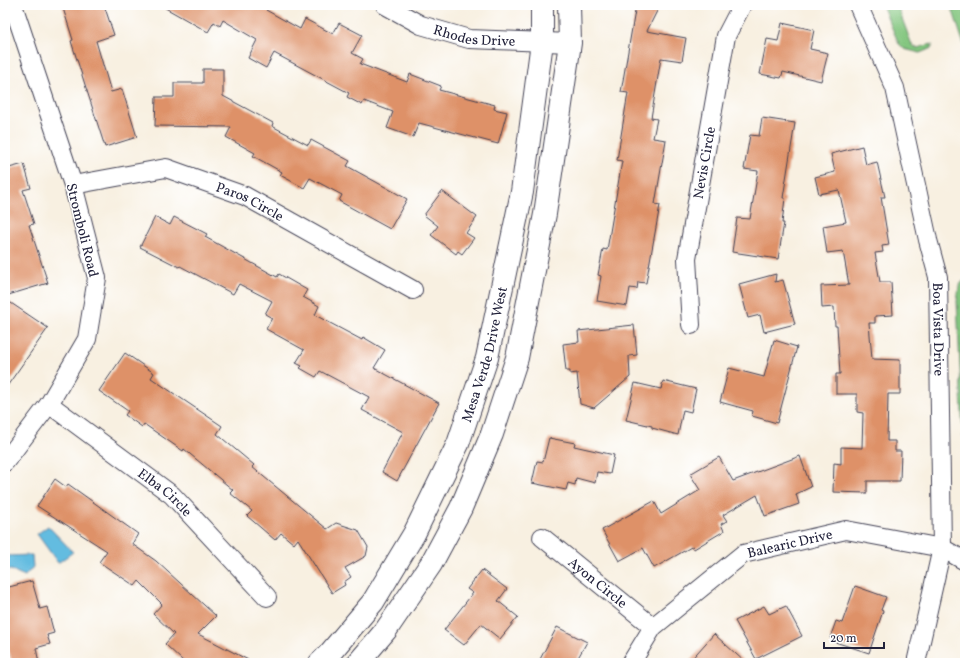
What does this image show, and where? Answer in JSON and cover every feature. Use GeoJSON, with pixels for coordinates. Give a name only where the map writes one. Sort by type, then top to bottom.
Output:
{"type":"FeatureCollection","features":[{"type":"Feature","properties":{"kind":"street","name":"Stromboli Road"},"geometry":{"type":"LineString","coordinates":[[5,462],[48,404],[87,339],[97,278],[73,185],[13,5]]}},
{"type":"Feature","properties":{"kind":"street","name":"Rhodes Drive"},"geometry":{"type":"LineString","coordinates":[[385,5],[421,25],[469,39],[570,42]]}},
{"type":"Feature","properties":{"kind":"street","name":"Mesa Verde Drive West"},"geometry":{"type":"LineString","coordinates":[[320,663],[373,602],[414,534],[458,444],[487,358],[522,192],[542,42],[542,5]]}},
{"type":"Feature","properties":{"kind":"street","name":"Mesa Verde Drive West"},"geometry":{"type":"LineString","coordinates":[[358,663],[386,630],[431,564],[461,508],[492,434],[517,358],[542,229],[570,42],[569,5]]}},
{"type":"Feature","properties":{"kind":"street","name":"Nevis Circle"},"geometry":{"type":"LineString","coordinates":[[690,325],[687,259],[726,36],[742,5]]}},
{"type":"Feature","properties":{"kind":"street","name":"Boa Vista Drive"},"geometry":{"type":"LineString","coordinates":[[858,5],[895,88],[928,240],[938,277],[942,548],[916,663]]}},
{"type":"Feature","properties":{"kind":"street","name":"Paros Circle"},"geometry":{"type":"LineString","coordinates":[[73,185],[166,168],[245,196],[413,290]]}},
{"type":"Feature","properties":{"kind":"street","name":"Elba Circle"},"geometry":{"type":"LineString","coordinates":[[48,404],[172,495],[268,597]]}},
{"type":"Feature","properties":{"kind":"street","name":"Balearic Drive"},"geometry":{"type":"LineString","coordinates":[[631,663],[653,627],[744,554],[846,530],[942,548],[965,561]]}},
{"type":"Feature","properties":{"kind":"street","name":"Ayon Circle"},"geometry":{"type":"LineString","coordinates":[[542,537],[653,627]]}},
{"type":"Feature","properties":{"kind":"green space"},"geometry":{"type":"Polygon","coordinates":[[[882,5],[897,5],[912,45],[917,48],[932,44],[932,48],[920,53],[904,49],[899,44],[882,5]]]}},
{"type":"Feature","properties":{"kind":"green space"},"geometry":{"type":"Polygon","coordinates":[[[951,5],[965,5],[965,47],[963,42],[951,5]]]}},
{"type":"Feature","properties":{"kind":"green space"},"geometry":{"type":"Polygon","coordinates":[[[963,281],[965,281],[965,438],[963,436],[957,301],[959,286],[963,281]]]}},
{"type":"Feature","properties":{"kind":"water"},"geometry":{"type":"Polygon","coordinates":[[[48,526],[73,552],[58,563],[37,534],[48,526]]]}},
{"type":"Feature","properties":{"kind":"water"},"geometry":{"type":"Polygon","coordinates":[[[32,555],[33,567],[25,576],[11,570],[7,570],[5,572],[5,556],[32,555]]]}},
{"type":"Feature","properties":{"kind":"building"},"geometry":{"type":"Polygon","coordinates":[[[62,5],[104,5],[114,35],[96,41],[111,92],[122,89],[137,137],[105,147],[71,41],[73,40],[62,5]]]}},
{"type":"Feature","properties":{"kind":"building"},"geometry":{"type":"Polygon","coordinates":[[[160,5],[269,5],[266,10],[300,29],[305,19],[333,34],[339,23],[362,35],[352,53],[363,59],[360,64],[407,82],[410,74],[441,86],[439,90],[495,105],[494,109],[507,112],[498,144],[419,123],[413,137],[387,128],[393,112],[364,101],[362,105],[347,97],[349,93],[274,53],[266,68],[248,58],[257,40],[223,20],[220,26],[214,22],[208,32],[160,5]]]}},
{"type":"Feature","properties":{"kind":"building"},"geometry":{"type":"Polygon","coordinates":[[[636,5],[660,5],[647,31],[686,38],[682,61],[661,58],[651,118],[657,119],[653,138],[666,140],[655,204],[660,205],[646,283],[638,282],[637,289],[630,288],[627,306],[597,301],[601,276],[598,275],[603,249],[607,250],[622,161],[617,160],[628,93],[621,92],[636,5]]]}},
{"type":"Feature","properties":{"kind":"building"},"geometry":{"type":"Polygon","coordinates":[[[782,23],[814,30],[810,49],[828,53],[821,81],[783,72],[781,78],[760,74],[767,39],[778,41],[782,23]]]}},
{"type":"Feature","properties":{"kind":"building"},"geometry":{"type":"Polygon","coordinates":[[[203,69],[223,69],[223,96],[273,123],[272,126],[308,145],[311,140],[350,161],[347,166],[407,199],[390,229],[339,201],[342,195],[310,178],[304,188],[280,175],[282,172],[253,156],[255,153],[226,137],[231,127],[155,126],[156,97],[174,97],[174,83],[203,83],[203,69]]]}},
{"type":"Feature","properties":{"kind":"building"},"geometry":{"type":"Polygon","coordinates":[[[762,118],[795,123],[783,198],[785,198],[782,223],[784,223],[778,259],[732,252],[737,218],[750,219],[758,171],[744,169],[750,135],[759,136],[762,118]]]}},
{"type":"Feature","properties":{"kind":"building"},"geometry":{"type":"Polygon","coordinates":[[[862,146],[866,165],[877,162],[885,197],[881,197],[889,245],[882,246],[883,252],[875,253],[880,282],[891,282],[893,315],[875,316],[875,323],[869,323],[872,359],[900,360],[900,394],[888,394],[887,441],[895,441],[895,451],[901,451],[900,481],[867,481],[867,493],[833,492],[834,463],[841,464],[841,447],[862,448],[863,413],[857,412],[857,394],[836,394],[836,374],[840,374],[837,326],[835,326],[834,307],[822,308],[821,286],[849,285],[843,251],[827,253],[823,226],[846,222],[839,190],[819,194],[815,177],[835,172],[831,154],[862,146]]]}},
{"type":"Feature","properties":{"kind":"building"},"geometry":{"type":"Polygon","coordinates":[[[24,164],[31,188],[23,190],[34,224],[29,225],[48,283],[5,296],[5,169],[24,164]]]}},
{"type":"Feature","properties":{"kind":"building"},"geometry":{"type":"Polygon","coordinates":[[[442,191],[477,217],[466,233],[474,238],[462,254],[458,251],[456,254],[431,235],[438,226],[424,215],[442,191]]]}},
{"type":"Feature","properties":{"kind":"building"},"geometry":{"type":"Polygon","coordinates":[[[155,217],[170,225],[174,217],[207,234],[205,237],[277,277],[279,274],[307,290],[303,297],[319,306],[315,315],[362,340],[363,337],[385,350],[374,368],[439,403],[397,481],[382,472],[403,432],[362,410],[369,397],[320,371],[316,377],[300,368],[302,366],[296,363],[304,350],[266,329],[272,318],[265,314],[272,301],[239,284],[233,294],[140,247],[155,217]]]}},
{"type":"Feature","properties":{"kind":"building"},"geometry":{"type":"Polygon","coordinates":[[[776,274],[775,282],[783,280],[795,324],[764,332],[760,315],[748,318],[739,284],[776,274]]]}},
{"type":"Feature","properties":{"kind":"building"},"geometry":{"type":"Polygon","coordinates":[[[5,299],[48,328],[5,389],[5,299]]]}},
{"type":"Feature","properties":{"kind":"building"},"geometry":{"type":"Polygon","coordinates":[[[634,325],[637,355],[629,356],[630,377],[594,408],[580,404],[577,373],[570,374],[570,371],[566,371],[563,344],[579,342],[578,331],[634,325]]]}},
{"type":"Feature","properties":{"kind":"building"},"geometry":{"type":"Polygon","coordinates":[[[774,340],[797,347],[777,423],[752,416],[753,411],[720,402],[729,368],[764,377],[774,340]]]}},
{"type":"Feature","properties":{"kind":"building"},"geometry":{"type":"Polygon","coordinates":[[[125,353],[154,373],[151,378],[222,426],[217,434],[254,465],[252,467],[327,529],[336,523],[358,530],[368,547],[366,556],[345,568],[351,577],[344,582],[345,585],[332,593],[298,539],[294,544],[281,533],[275,540],[247,516],[252,511],[230,493],[233,490],[184,449],[183,451],[144,424],[142,427],[125,415],[128,411],[99,391],[125,353]]]}},
{"type":"Feature","properties":{"kind":"building"},"geometry":{"type":"Polygon","coordinates":[[[663,381],[696,389],[691,412],[683,410],[678,435],[652,428],[652,426],[626,420],[635,383],[661,389],[663,381]]]}},
{"type":"Feature","properties":{"kind":"building"},"geometry":{"type":"Polygon","coordinates":[[[549,438],[575,443],[574,446],[614,455],[610,474],[597,472],[595,483],[576,478],[575,485],[568,483],[566,490],[532,483],[537,461],[543,462],[549,438]]]}},
{"type":"Feature","properties":{"kind":"building"},"geometry":{"type":"Polygon","coordinates":[[[800,456],[811,487],[796,494],[799,504],[765,516],[757,495],[723,515],[727,521],[721,524],[724,531],[694,549],[693,546],[654,568],[643,548],[619,561],[602,530],[654,501],[661,514],[700,490],[690,474],[719,457],[733,481],[800,456]]]}},
{"type":"Feature","properties":{"kind":"building"},"geometry":{"type":"Polygon","coordinates":[[[55,479],[66,487],[68,484],[138,534],[132,544],[156,561],[216,616],[198,634],[254,663],[185,663],[165,644],[174,634],[153,614],[162,604],[139,581],[135,586],[99,562],[107,551],[37,506],[55,479]]]}},
{"type":"Feature","properties":{"kind":"building"},"geometry":{"type":"Polygon","coordinates":[[[482,570],[507,589],[498,601],[518,617],[500,639],[481,624],[464,645],[444,630],[473,593],[467,589],[482,570]]]}},
{"type":"Feature","properties":{"kind":"building"},"geometry":{"type":"Polygon","coordinates":[[[32,581],[40,609],[47,607],[54,633],[47,635],[50,644],[36,648],[39,663],[12,663],[5,636],[5,588],[32,581]]]}},
{"type":"Feature","properties":{"kind":"building"},"geometry":{"type":"Polygon","coordinates":[[[855,586],[886,597],[869,653],[835,642],[835,640],[830,638],[836,621],[842,623],[855,586]]]}},
{"type":"Feature","properties":{"kind":"building"},"geometry":{"type":"Polygon","coordinates":[[[764,606],[769,614],[786,606],[802,636],[756,659],[735,621],[764,606]]]}},
{"type":"Feature","properties":{"kind":"building"},"geometry":{"type":"Polygon","coordinates":[[[557,627],[587,642],[575,663],[538,663],[557,627]]]}},
{"type":"Feature","properties":{"kind":"building"},"geometry":{"type":"Polygon","coordinates":[[[714,634],[746,663],[688,663],[714,634]]]}}]}
